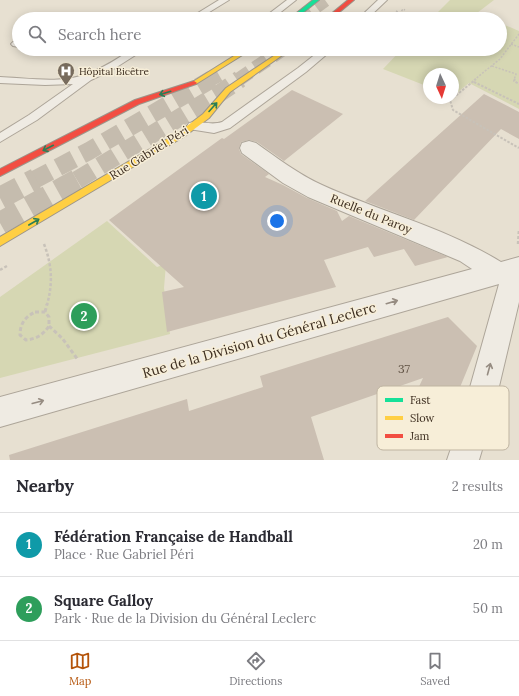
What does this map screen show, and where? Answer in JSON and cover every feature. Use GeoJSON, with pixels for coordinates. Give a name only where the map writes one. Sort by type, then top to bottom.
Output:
{"type":"FeatureCollection","features":[{"type":"Feature","properties":{"kind":"main road"},"geometry":{"type":"LineString","coordinates":[[301,12],[316,0]]}},
{"type":"Feature","properties":{"kind":"main road"},"geometry":{"type":"LineString","coordinates":[[336,12],[351,0]]}},
{"type":"Feature","properties":{"kind":"main road"},"geometry":{"type":"LineString","coordinates":[[0,172],[137,102],[188,86],[238,56]]}},
{"type":"Feature","properties":{"kind":"main road","name":"Rue Gabriel Péri"},"geometry":{"type":"LineString","coordinates":[[0,242],[143,158],[193,126],[206,116],[228,90],[278,56]]}},
{"type":"Feature","properties":{"kind":"street","name":"Ruelle du Paroy"},"geometry":{"type":"LineString","coordinates":[[249,148],[290,178],[315,191],[468,254],[513,264]]}},
{"type":"Feature","properties":{"kind":"street","name":"Rue de la Division du Général Leclerc"},"geometry":{"type":"LineString","coordinates":[[0,412],[513,264]]}},
{"type":"Feature","properties":{"kind":"street"},"geometry":{"type":"LineString","coordinates":[[484,386],[513,264]]}},
{"type":"Feature","properties":{"kind":"street"},"geometry":{"type":"LineString","coordinates":[[463,460],[466,450]]}},
{"type":"Feature","properties":{"kind":"lane"},"geometry":{"type":"LineString","coordinates":[[204,12],[225,0]]}},
{"type":"Feature","properties":{"kind":"lane"},"geometry":{"type":"LineString","coordinates":[[276,12],[292,0]]}},
{"type":"Feature","properties":{"kind":"lane"},"geometry":{"type":"LineString","coordinates":[[370,12],[383,0]]}},
{"type":"Feature","properties":{"kind":"lane"},"geometry":{"type":"LineString","coordinates":[[0,138],[55,103],[88,78],[129,56]]}},
{"type":"Feature","properties":{"kind":"lane"},"geometry":{"type":"LineString","coordinates":[[193,126],[214,129],[226,125],[319,56]]}},
{"type":"Feature","properties":{"kind":"lane"},"geometry":{"type":"LineString","coordinates":[[0,80],[72,81],[88,78]]}},
{"type":"Feature","properties":{"kind":"path"},"geometry":{"type":"LineString","coordinates":[[401,12],[404,9],[405,10]]}},
{"type":"Feature","properties":{"kind":"path"},"geometry":{"type":"LineString","coordinates":[[507,49],[519,34]]}},
{"type":"Feature","properties":{"kind":"path"},"geometry":{"type":"LineString","coordinates":[[511,44],[519,47]]}},
{"type":"Feature","properties":{"kind":"path"},"geometry":{"type":"LineString","coordinates":[[459,93],[492,66],[501,56]]}},
{"type":"Feature","properties":{"kind":"path"},"geometry":{"type":"LineString","coordinates":[[492,66],[516,74],[514,81],[519,84]]}},
{"type":"Feature","properties":{"kind":"path"},"geometry":{"type":"LineString","coordinates":[[474,82],[519,104]]}},
{"type":"Feature","properties":{"kind":"path"},"geometry":{"type":"LineString","coordinates":[[451,104],[453,110],[519,148]]}},
{"type":"Feature","properties":{"kind":"path"},"geometry":{"type":"LineString","coordinates":[[513,264],[519,229]]}},
{"type":"Feature","properties":{"kind":"path"},"geometry":{"type":"LineString","coordinates":[[45,312],[52,290],[52,266]]}},
{"type":"Feature","properties":{"kind":"path"},"geometry":{"type":"LineString","coordinates":[[35,312],[45,312],[50,318],[49,326],[45,332],[36,339],[26,340],[20,335],[20,326],[26,318],[35,312]]}},
{"type":"Feature","properties":{"kind":"path"},"geometry":{"type":"LineString","coordinates":[[49,326],[72,351]]}},
{"type":"Feature","properties":{"kind":"green space"},"geometry":{"type":"Polygon","coordinates":[[[450,0],[494,0],[478,12],[438,12],[450,0]]]}},
{"type":"Feature","properties":{"kind":"green space"},"geometry":{"type":"Polygon","coordinates":[[[507,26],[519,31],[519,109],[469,83],[459,91],[459,68],[423,68],[423,85],[383,69],[395,56],[507,56],[507,26]]]}},
{"type":"Feature","properties":{"kind":"green space"},"geometry":{"type":"Polygon","coordinates":[[[107,221],[157,267],[166,264],[164,288],[170,334],[0,378],[0,297],[107,221]]]}},
{"type":"Feature","properties":{"kind":"building"},"geometry":{"type":"Polygon","coordinates":[[[292,90],[343,114],[284,161],[257,142],[249,140],[241,142],[239,149],[241,154],[269,174],[265,177],[337,211],[342,221],[349,216],[448,257],[415,266],[404,249],[374,257],[368,247],[324,260],[336,287],[167,332],[162,292],[184,287],[109,220],[222,138],[224,139],[292,90]]]}},
{"type":"Feature","properties":{"kind":"building"},"geometry":{"type":"Polygon","coordinates":[[[484,94],[519,112],[519,139],[501,129],[414,220],[365,201],[484,94]]]}},
{"type":"Feature","properties":{"kind":"building"},"geometry":{"type":"Polygon","coordinates":[[[448,317],[477,346],[461,386],[419,386],[423,378],[400,386],[377,386],[377,394],[311,417],[324,460],[10,460],[9,455],[187,399],[189,411],[263,387],[260,376],[448,317]]]}},
{"type":"Feature","properties":{"kind":"tunnel"},"geometry":{"type":"LineString","coordinates":[[309,12],[325,0]]}},
{"type":"Feature","properties":{"kind":"tunnel"},"geometry":{"type":"LineString","coordinates":[[238,80],[273,56]]}},
{"type":"Feature","properties":{"kind":"tunnel"},"geometry":{"type":"LineString","coordinates":[[210,80],[219,75]]}},
{"type":"Feature","properties":{"kind":"tunnel"},"geometry":{"type":"LineString","coordinates":[[34,180],[89,151],[212,79]]}},
{"type":"Feature","properties":{"kind":"tunnel"},"geometry":{"type":"LineString","coordinates":[[77,180],[220,93],[240,79]]}},
{"type":"Feature","properties":{"kind":"tunnel"},"geometry":{"type":"LineString","coordinates":[[0,198],[36,179]]}},
{"type":"Feature","properties":{"kind":"tunnel"},"geometry":{"type":"LineString","coordinates":[[0,223],[79,179]]}},
{"type":"Feature","properties":{"kind":"traffic: fast"},"geometry":{"type":"LineString","coordinates":[[301,12],[316,0]]}},
{"type":"Feature","properties":{"kind":"traffic: slow"},"geometry":{"type":"LineString","coordinates":[[194,83],[238,56]]}},
{"type":"Feature","properties":{"kind":"traffic: slow"},"geometry":{"type":"LineString","coordinates":[[0,242],[182,134],[206,116],[228,90],[278,56]]}},
{"type":"Feature","properties":{"kind":"traffic: jam"},"geometry":{"type":"LineString","coordinates":[[336,12],[351,0]]}},
{"type":"Feature","properties":{"kind":"traffic: jam"},"geometry":{"type":"LineString","coordinates":[[0,173],[137,102],[194,83]]}},
{"type":"Feature","properties":{"kind":"place","name":"Hôpital Bicêtre"},"geometry":{"type":"Point","coordinates":[66,86]}},
{"type":"Feature","properties":{"kind":"place","name":"Fédération Française de Handball"},"geometry":{"type":"Point","coordinates":[204,196]}},
{"type":"Feature","properties":{"kind":"place","name":"Square Galloy"},"geometry":{"type":"Point","coordinates":[84,316]}}]}
